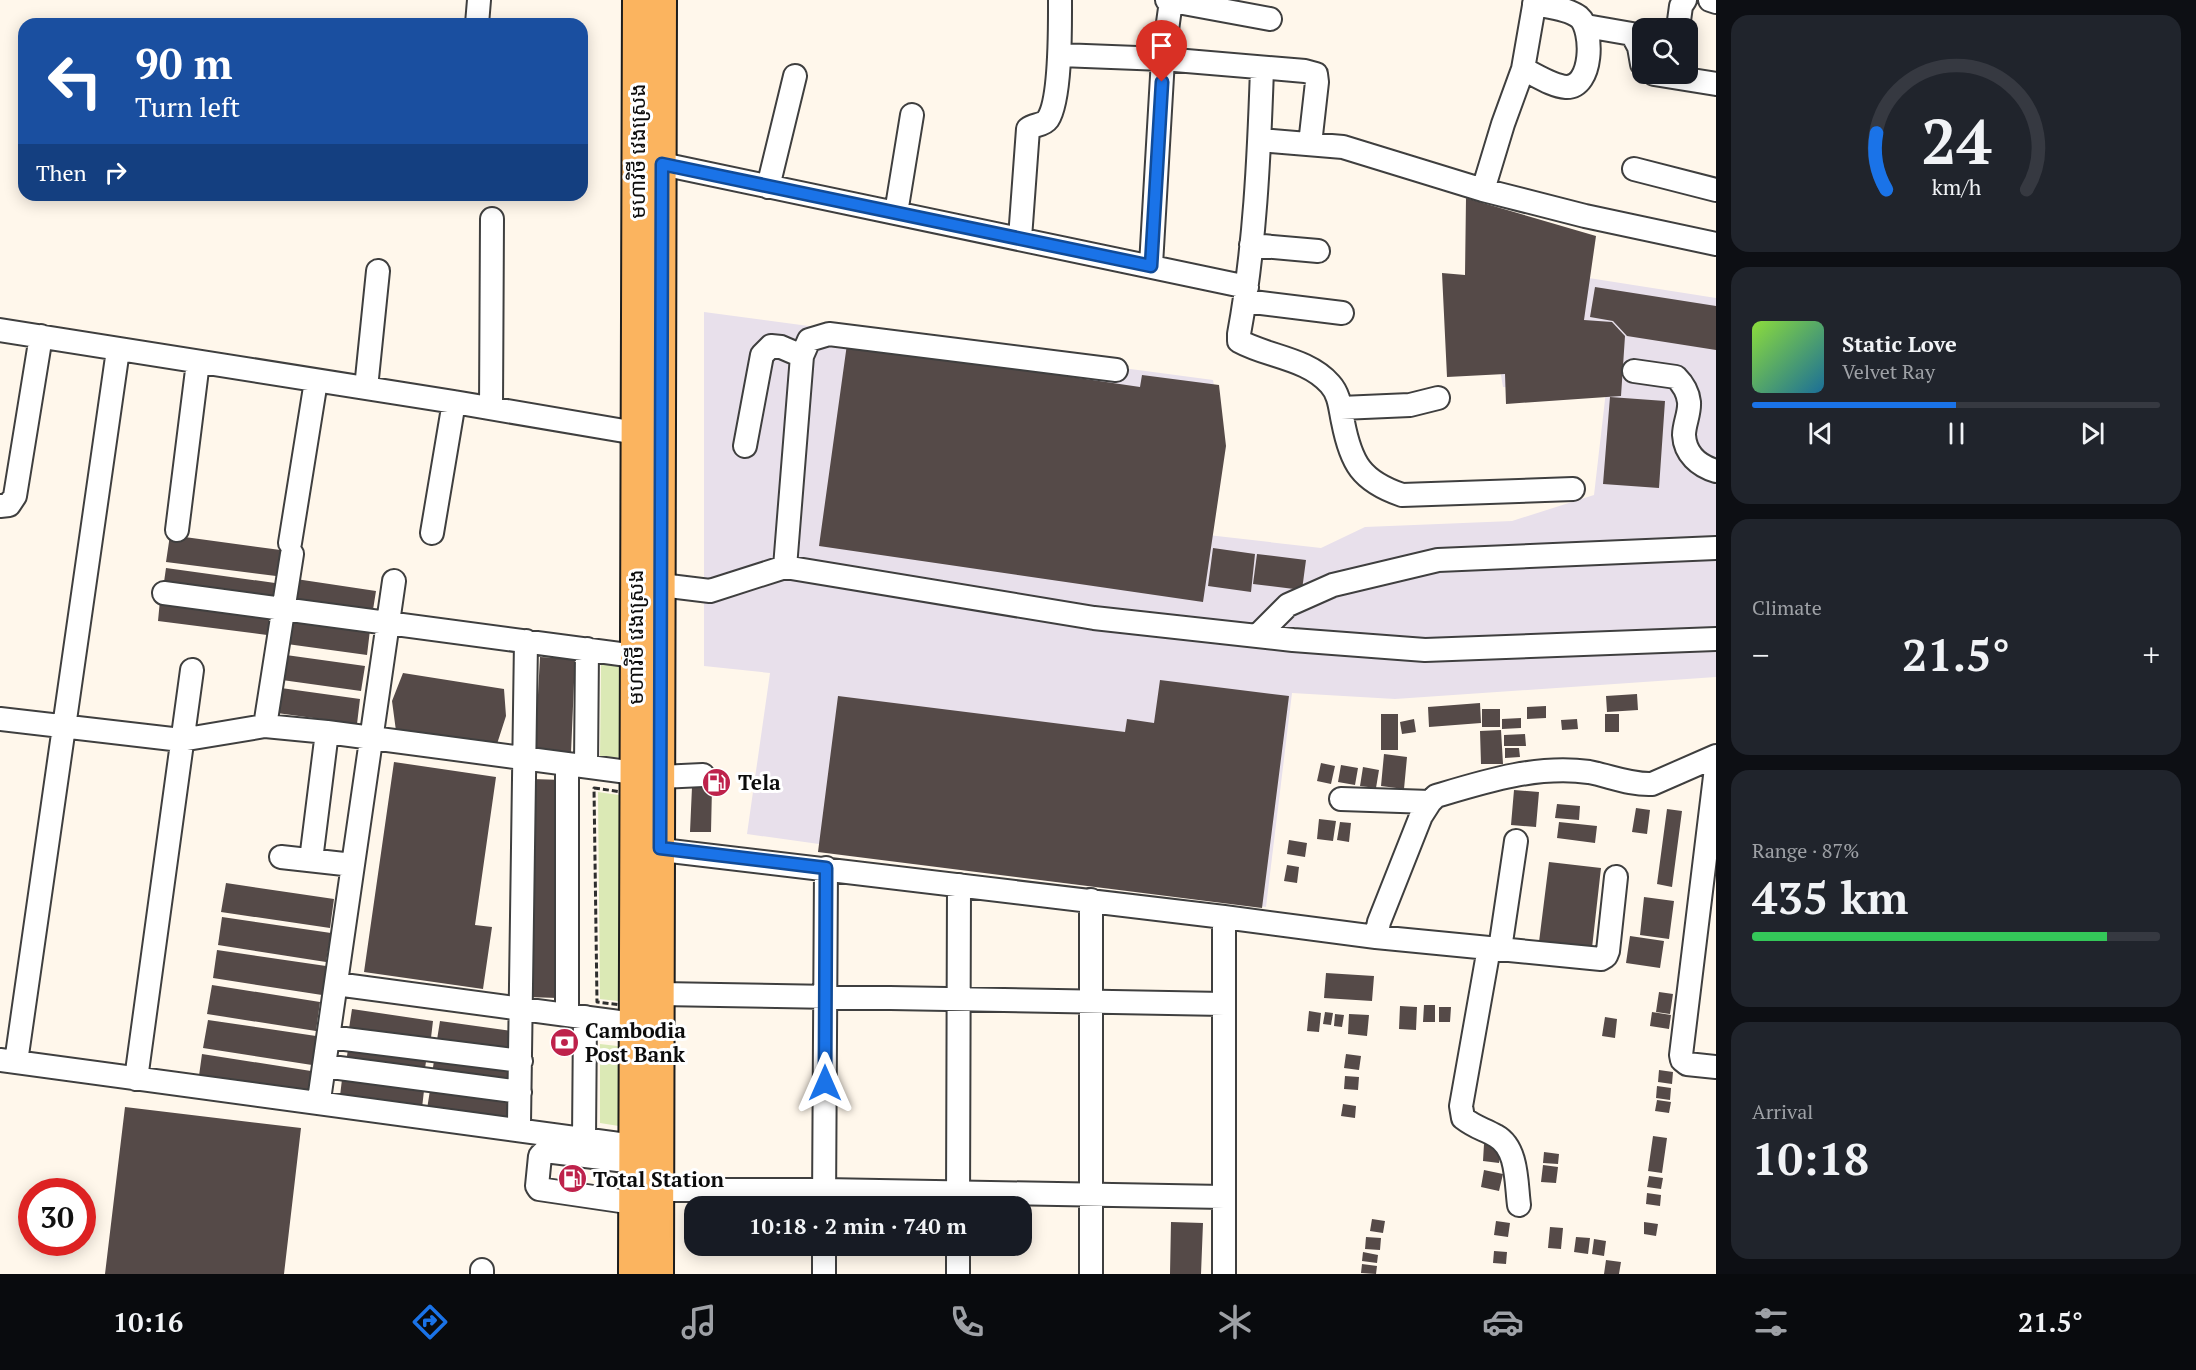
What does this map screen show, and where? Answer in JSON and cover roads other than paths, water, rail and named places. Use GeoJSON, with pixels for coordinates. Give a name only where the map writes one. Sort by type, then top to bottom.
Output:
{"type":"FeatureCollection","features":[{"type":"Feature","properties":{"kind":"main road","name":"មហាវិថី វេងស្រេង"},"geometry":{"type":"LineString","coordinates":[[633,1274],[634,1024],[647,848],[648,775],[649,164],[637,0]]}},
{"type":"Feature","properties":{"kind":"main road","name":"មហាវិថី វេងស្រេង"},"geometry":{"type":"LineString","coordinates":[[648,775],[635,656],[648,586],[636,433],[649,164],[662,0]]}},
{"type":"Feature","properties":{"kind":"main road","name":"មហាវិថី វេងស្រេង"},"geometry":{"type":"LineString","coordinates":[[647,848],[660,994],[659,1274]]}},
{"type":"Feature","properties":{"kind":"street"},"geometry":{"type":"LineString","coordinates":[[478,18],[479,0]]}},
{"type":"Feature","properties":{"kind":"street"},"geometry":{"type":"LineString","coordinates":[[1020,238],[1028,129],[1032,125],[1041,125],[1048,118],[1053,102],[1060,55],[1060,0]]}},
{"type":"Feature","properties":{"kind":"street"},"geometry":{"type":"LineString","coordinates":[[1151,266],[1163,59],[1169,0],[1270,19]]}},
{"type":"Feature","properties":{"kind":"street"},"geometry":{"type":"LineString","coordinates":[[1679,18],[1681,6],[1685,0]]}},
{"type":"Feature","properties":{"kind":"street"},"geometry":{"type":"LineString","coordinates":[[1710,0],[1716,2]]}},
{"type":"Feature","properties":{"kind":"street"},"geometry":{"type":"LineString","coordinates":[[1483,190],[1523,69],[1534,2],[1567,11],[1578,17],[1586,26],[1589,38],[1587,70],[1575,86],[1567,87],[1523,69]]}},
{"type":"Feature","properties":{"kind":"street"},"geometry":{"type":"LineString","coordinates":[[1586,26],[1632,34]]}},
{"type":"Feature","properties":{"kind":"street"},"geometry":{"type":"LineString","coordinates":[[1060,55],[1163,59],[1305,71],[1316,74],[1310,144]]}},
{"type":"Feature","properties":{"kind":"street"},"geometry":{"type":"LineString","coordinates":[[1262,69],[1260,141],[1246,294],[1239,341],[1305,366],[1331,384],[1341,403],[1343,423],[1353,459],[1364,475],[1381,488],[1402,495],[1573,489]]}},
{"type":"Feature","properties":{"kind":"street"},"geometry":{"type":"LineString","coordinates":[[768,187],[795,76]]}},
{"type":"Feature","properties":{"kind":"street"},"geometry":{"type":"LineString","coordinates":[[1698,81],[1716,84]]}},
{"type":"Feature","properties":{"kind":"street"},"geometry":{"type":"LineString","coordinates":[[896,213],[912,115]]}},
{"type":"Feature","properties":{"kind":"street"},"geometry":{"type":"LineString","coordinates":[[1260,141],[1343,147],[1483,190],[1585,216],[1716,244]]}},
{"type":"Feature","properties":{"kind":"street"},"geometry":{"type":"LineString","coordinates":[[649,164],[1151,266],[1246,294],[1342,313]]}},
{"type":"Feature","properties":{"kind":"street"},"geometry":{"type":"LineString","coordinates":[[1634,170],[1716,190]]}},
{"type":"Feature","properties":{"kind":"street"},"geometry":{"type":"LineString","coordinates":[[491,408],[492,219]]}},
{"type":"Feature","properties":{"kind":"street"},"geometry":{"type":"LineString","coordinates":[[1251,245],[1318,251]]}},
{"type":"Feature","properties":{"kind":"street"},"geometry":{"type":"LineString","coordinates":[[366,388],[378,271]]}},
{"type":"Feature","properties":{"kind":"street"},"geometry":{"type":"LineString","coordinates":[[0,330],[636,433]]}},
{"type":"Feature","properties":{"kind":"street"},"geometry":{"type":"LineString","coordinates":[[785,567],[802,356],[809,340],[829,334],[1116,370]]}},
{"type":"Feature","properties":{"kind":"street"},"geometry":{"type":"LineString","coordinates":[[0,506],[9,505],[15,496],[41,336]]}},
{"type":"Feature","properties":{"kind":"street"},"geometry":{"type":"LineString","coordinates":[[745,446],[762,355],[771,346],[782,347],[802,356]]}},
{"type":"Feature","properties":{"kind":"street"},"geometry":{"type":"LineString","coordinates":[[118,350],[65,728],[8,1061],[584,1139],[634,1154]]}},
{"type":"Feature","properties":{"kind":"street"},"geometry":{"type":"LineString","coordinates":[[177,530],[198,362]]}},
{"type":"Feature","properties":{"kind":"street"},"geometry":{"type":"LineString","coordinates":[[1634,371],[1676,377],[1685,387],[1689,402],[1684,435],[1689,454],[1703,467],[1716,471]]}},
{"type":"Feature","properties":{"kind":"street"},"geometry":{"type":"LineString","coordinates":[[265,726],[316,381]]}},
{"type":"Feature","properties":{"kind":"street"},"geometry":{"type":"LineString","coordinates":[[1341,408],[1410,405],[1438,398]]}},
{"type":"Feature","properties":{"kind":"street"},"geometry":{"type":"LineString","coordinates":[[432,533],[454,402]]}},
{"type":"Feature","properties":{"kind":"street"},"geometry":{"type":"LineString","coordinates":[[1258,635],[1288,605],[1333,585],[1438,560],[1716,548]]}},
{"type":"Feature","properties":{"kind":"street"},"geometry":{"type":"LineString","coordinates":[[648,586],[710,591],[785,567],[1094,618],[1425,650],[1716,639]]}},
{"type":"Feature","properties":{"kind":"street"},"geometry":{"type":"LineString","coordinates":[[319,1100],[394,581]]}},
{"type":"Feature","properties":{"kind":"street"},"geometry":{"type":"LineString","coordinates":[[164,593],[635,656]]}},
{"type":"Feature","properties":{"kind":"street"},"geometry":{"type":"LineString","coordinates":[[519,1124],[526,641]]}},
{"type":"Feature","properties":{"kind":"street"},"geometry":{"type":"LineString","coordinates":[[584,1139],[576,1016],[577,765],[587,649]]}},
{"type":"Feature","properties":{"kind":"street"},"geometry":{"type":"LineString","coordinates":[[136,1078],[192,670]]}},
{"type":"Feature","properties":{"kind":"street"},"geometry":{"type":"LineString","coordinates":[[0,719],[181,741],[265,726],[327,732],[648,775],[703,775]]}},
{"type":"Feature","properties":{"kind":"street"},"geometry":{"type":"LineString","coordinates":[[311,860],[327,732]]}},
{"type":"Feature","properties":{"kind":"street"},"geometry":{"type":"LineString","coordinates":[[1376,937],[1379,922],[1421,816],[1436,796],[1497,778],[1550,770],[1589,772],[1640,785],[1652,784],[1716,756]]}},
{"type":"Feature","properties":{"kind":"street"},"geometry":{"type":"LineString","coordinates":[[1716,768],[1681,1055],[1682,1060],[1687,1064],[1716,1067]]}},
{"type":"Feature","properties":{"kind":"street"},"geometry":{"type":"LineString","coordinates":[[1341,799],[1430,802]]}},
{"type":"Feature","properties":{"kind":"street"},"geometry":{"type":"LineString","coordinates":[[1516,841],[1461,1106],[1463,1118],[1474,1127],[1498,1136],[1507,1146],[1514,1164],[1519,1204]]}},
{"type":"Feature","properties":{"kind":"street"},"geometry":{"type":"LineString","coordinates":[[647,848],[1091,900],[1376,937],[1601,959],[1606,956],[1613,916],[1616,877]]}},
{"type":"Feature","properties":{"kind":"street"},"geometry":{"type":"LineString","coordinates":[[281,857],[353,865]]}},
{"type":"Feature","properties":{"kind":"street"},"geometry":{"type":"LineString","coordinates":[[824,1196],[826,868]]}},
{"type":"Feature","properties":{"kind":"street"},"geometry":{"type":"LineString","coordinates":[[958,1196],[959,885]]}},
{"type":"Feature","properties":{"kind":"street"},"geometry":{"type":"LineString","coordinates":[[1091,900],[1091,1274]]}},
{"type":"Feature","properties":{"kind":"street"},"geometry":{"type":"LineString","coordinates":[[1224,917],[1224,1274]]}},
{"type":"Feature","properties":{"kind":"street"},"geometry":{"type":"LineString","coordinates":[[336,984],[634,1024]]}},
{"type":"Feature","properties":{"kind":"street"},"geometry":{"type":"LineString","coordinates":[[660,994],[1224,1004]]}},
{"type":"Feature","properties":{"kind":"street"},"geometry":{"type":"LineString","coordinates":[[328,1036],[521,1061]]}},
{"type":"Feature","properties":{"kind":"street"},"geometry":{"type":"LineString","coordinates":[[324,1066],[520,1092]]}},
{"type":"Feature","properties":{"kind":"street"},"geometry":{"type":"LineString","coordinates":[[634,1154],[544,1151],[540,1156],[537,1186],[539,1189],[634,1203]]}},
{"type":"Feature","properties":{"kind":"street"},"geometry":{"type":"LineString","coordinates":[[659,1190],[783,1196]]}},
{"type":"Feature","properties":{"kind":"street"},"geometry":{"type":"LineString","coordinates":[[1032,1196],[1091,1194],[1224,1197]]}},
{"type":"Feature","properties":{"kind":"street"},"geometry":{"type":"LineString","coordinates":[[824,1256],[824,1274]]}},
{"type":"Feature","properties":{"kind":"street"},"geometry":{"type":"LineString","coordinates":[[958,1256],[958,1274]]}},
{"type":"Feature","properties":{"kind":"place","name":"Tela"},"geometry":{"type":"Point","coordinates":[717,782]}},
{"type":"Feature","properties":{"kind":"place","name":"Cambodia Post Bank"},"geometry":{"type":"Point","coordinates":[564,1042]}},
{"type":"Feature","properties":{"kind":"place","name":"Total Station"},"geometry":{"type":"Point","coordinates":[572,1179]}}]}
